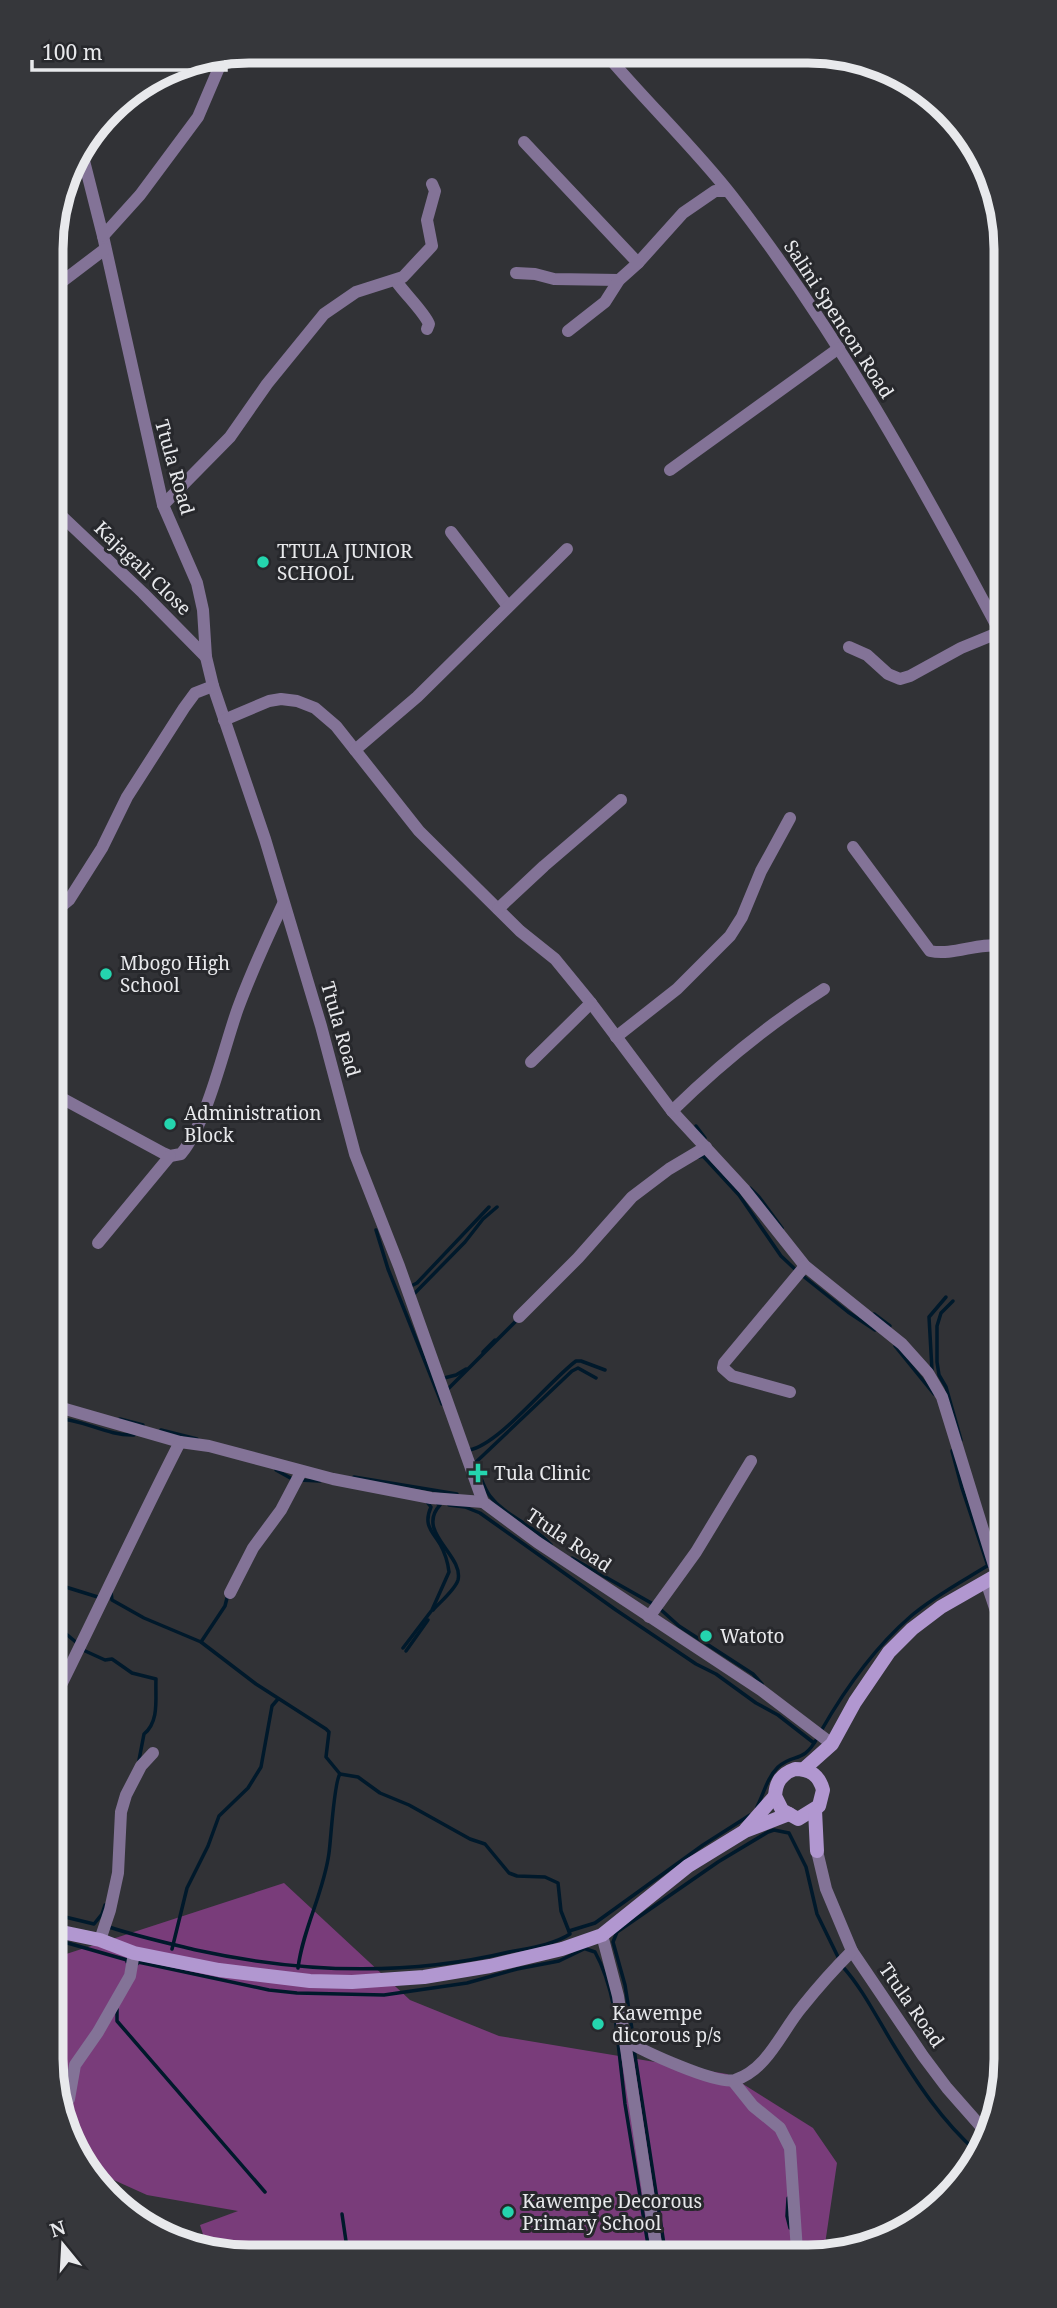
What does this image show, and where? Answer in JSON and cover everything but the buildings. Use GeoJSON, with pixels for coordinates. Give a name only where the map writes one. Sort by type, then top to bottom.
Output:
{"type":"FeatureCollection","features":[{"type":"Feature","properties":{"kind":"street","name":"Salini Spencon Road"},"geometry":{"type":"LineString","coordinates":[[614,63],[727,191],[839,348],[884,422],[994,622]]}},
{"type":"Feature","properties":{"kind":"street"},"geometry":{"type":"LineString","coordinates":[[63,279],[104,243],[198,117],[220,66]]}},
{"type":"Feature","properties":{"kind":"street"},"geometry":{"type":"LineString","coordinates":[[524,142],[638,263]]}},
{"type":"Feature","properties":{"kind":"street","name":"Ttula Road"},"geometry":{"type":"LineString","coordinates":[[84,164],[163,505],[197,583],[204,610],[206,657],[213,686],[265,839],[321,1026],[355,1154],[399,1266],[483,1502],[537,1542],[761,1690],[831,1745]]}},
{"type":"Feature","properties":{"kind":"street"},"geometry":{"type":"LineString","coordinates":[[163,505],[230,437],[267,384],[324,314],[356,292],[403,277],[432,246],[427,220],[435,191],[432,184]]}},
{"type":"Feature","properties":{"kind":"street"},"geometry":{"type":"LineString","coordinates":[[568,331],[605,302],[619,280],[683,213],[715,191],[727,191]]}},
{"type":"Feature","properties":{"kind":"street"},"geometry":{"type":"LineString","coordinates":[[516,273],[554,279],[619,280]]}},
{"type":"Feature","properties":{"kind":"street"},"geometry":{"type":"LineString","coordinates":[[396,281],[412,303],[425,314],[429,324],[427,329]]}},
{"type":"Feature","properties":{"kind":"street"},"geometry":{"type":"LineString","coordinates":[[670,470],[839,348]]}},
{"type":"Feature","properties":{"kind":"street","name":"Kajagali Close"},"geometry":{"type":"LineString","coordinates":[[63,517],[206,657]]}},
{"type":"Feature","properties":{"kind":"street"},"geometry":{"type":"LineString","coordinates":[[451,532],[508,606]]}},
{"type":"Feature","properties":{"kind":"street"},"geometry":{"type":"LineString","coordinates":[[355,750],[417,697],[567,549]]}},
{"type":"Feature","properties":{"kind":"street"},"geometry":{"type":"LineString","coordinates":[[849,647],[867,655],[888,674],[900,679],[961,648],[994,635]]}},
{"type":"Feature","properties":{"kind":"street"},"geometry":{"type":"LineString","coordinates":[[63,905],[69,900],[102,848],[127,797],[184,708],[195,693],[213,686]]}},
{"type":"Feature","properties":{"kind":"street"},"geometry":{"type":"LineString","coordinates":[[224,720],[281,699],[297,701],[315,708],[336,726],[419,831],[520,931],[555,959],[672,1111],[744,1189],[805,1266],[902,1344],[928,1373],[942,1397],[994,1568]]}},
{"type":"Feature","properties":{"kind":"street"},"geometry":{"type":"LineString","coordinates":[[499,909],[621,800]]}},
{"type":"Feature","properties":{"kind":"street"},"geometry":{"type":"LineString","coordinates":[[615,1037],[677,989],[730,936],[790,818]]}},
{"type":"Feature","properties":{"kind":"street"},"geometry":{"type":"LineString","coordinates":[[853,847],[930,951],[938,953],[969,947],[994,946]]}},
{"type":"Feature","properties":{"kind":"street"},"geometry":{"type":"LineString","coordinates":[[63,1099],[170,1156],[181,1154],[199,1125],[238,1008],[283,904]]}},
{"type":"Feature","properties":{"kind":"street"},"geometry":{"type":"LineString","coordinates":[[672,1111],[704,1080],[794,1008],[824,989]]}},
{"type":"Feature","properties":{"kind":"street"},"geometry":{"type":"LineString","coordinates":[[531,1062],[591,1003]]}},
{"type":"Feature","properties":{"kind":"street"},"geometry":{"type":"LineString","coordinates":[[519,1317],[578,1258],[632,1197],[669,1168],[706,1147]]}},
{"type":"Feature","properties":{"kind":"street"},"geometry":{"type":"LineString","coordinates":[[98,1243],[170,1156]]}},
{"type":"Feature","properties":{"kind":"street"},"geometry":{"type":"LineString","coordinates":[[790,1392],[732,1376],[723,1368],[724,1363],[805,1266]]}},
{"type":"Feature","properties":{"kind":"street"},"geometry":{"type":"LineString","coordinates":[[63,1408],[180,1442],[209,1446],[301,1472],[431,1498],[483,1502]]}},
{"type":"Feature","properties":{"kind":"street"},"geometry":{"type":"LineString","coordinates":[[63,1681],[180,1442]]}},
{"type":"Feature","properties":{"kind":"street"},"geometry":{"type":"LineString","coordinates":[[649,1617],[696,1552],[751,1461]]}},
{"type":"Feature","properties":{"kind":"street"},"geometry":{"type":"LineString","coordinates":[[230,1593],[253,1548],[281,1510],[301,1472]]}},
{"type":"Feature","properties":{"kind":"street"},"geometry":{"type":"LineString","coordinates":[[745,1830],[816,1810],[823,1795],[819,1779],[831,1745],[855,1702],[889,1652],[912,1629],[942,1607],[994,1576]]}},
{"type":"Feature","properties":{"kind":"street"},"geometry":{"type":"LineString","coordinates":[[63,1932],[100,1940],[134,1953],[219,1970],[310,1981],[352,1982],[424,1977],[490,1966],[562,1949],[603,1935],[688,1866],[745,1830],[775,1796],[779,1779],[786,1772],[804,1769],[831,1745]]}},
{"type":"Feature","properties":{"kind":"street"},"geometry":{"type":"LineString","coordinates":[[100,1940],[118,1873],[123,1804],[128,1788],[145,1760],[153,1753]]}},
{"type":"Feature","properties":{"kind":"street"},"geometry":{"type":"LineString","coordinates":[[804,1769],[819,1779]]}},
{"type":"Feature","properties":{"kind":"street"},"geometry":{"type":"LineString","coordinates":[[775,1796],[778,1804],[794,1816]]}},
{"type":"Feature","properties":{"kind":"street","name":"Ttula Road"},"geometry":{"type":"LineString","coordinates":[[816,1810],[817,1851],[825,1889],[852,1951],[923,2056],[981,2127]]}},
{"type":"Feature","properties":{"kind":"street","name":"Ttula Road"},"geometry":{"type":"LineString","coordinates":[[794,1816],[817,1851]]}},
{"type":"Feature","properties":{"kind":"street"},"geometry":{"type":"LineString","coordinates":[[603,1935],[618,1996],[656,2245]]}},
{"type":"Feature","properties":{"kind":"street"},"geometry":{"type":"LineString","coordinates":[[733,2081],[755,2070],[802,2007],[852,1951]]}},
{"type":"Feature","properties":{"kind":"street"},"geometry":{"type":"LineString","coordinates":[[68,2100],[75,2066],[130,1976],[134,1953]]}},
{"type":"Feature","properties":{"kind":"street"},"geometry":{"type":"LineString","coordinates":[[625,2040],[650,2055],[733,2081],[753,2106],[780,2128],[790,2148],[797,2245]]}},
{"type":"Feature","properties":{"kind":"shaded area"},"geometry":{"type":"Polygon","coordinates":[[[284,1883],[410,2000],[499,2036],[727,2074],[813,2128],[837,2163],[825,2244],[249,2245],[204,2239],[200,2225],[238,2211],[147,2195],[105,2176],[77,2130],[69,2107],[63,2059],[63,1955],[284,1883]]]}},
{"type":"Feature","properties":{"kind":"waterway"},"geometry":{"type":"LineString","coordinates":[[696,1126],[705,1138]]}},
{"type":"Feature","properties":{"kind":"waterway"},"geometry":{"type":"LineString","coordinates":[[699,1157],[703,1156],[739,1195],[781,1256],[797,1271]]}},
{"type":"Feature","properties":{"kind":"waterway"},"geometry":{"type":"LineString","coordinates":[[750,1188],[782,1228]]}},
{"type":"Feature","properties":{"kind":"waterway"},"geometry":{"type":"LineString","coordinates":[[411,1286],[417,1283],[489,1207]]}},
{"type":"Feature","properties":{"kind":"waterway"},"geometry":{"type":"LineString","coordinates":[[413,1295],[497,1207]]}},
{"type":"Feature","properties":{"kind":"waterway"},"geometry":{"type":"LineString","coordinates":[[376,1230],[388,1269],[442,1404]]}},
{"type":"Feature","properties":{"kind":"waterway"},"geometry":{"type":"LineString","coordinates":[[803,1276],[875,1330]]}},
{"type":"Feature","properties":{"kind":"waterway"},"geometry":{"type":"LineString","coordinates":[[932,1370],[929,1317],[946,1297]]}},
{"type":"Feature","properties":{"kind":"waterway"},"geometry":{"type":"LineString","coordinates":[[953,1301],[941,1313],[937,1326],[937,1362],[961,1440]]}},
{"type":"Feature","properties":{"kind":"waterway"},"geometry":{"type":"LineString","coordinates":[[874,1314],[890,1326]]}},
{"type":"Feature","properties":{"kind":"waterway"},"geometry":{"type":"LineString","coordinates":[[447,1390],[518,1319]]}},
{"type":"Feature","properties":{"kind":"waterway"},"geometry":{"type":"LineString","coordinates":[[483,1352],[495,1340]]}},
{"type":"Feature","properties":{"kind":"waterway"},"geometry":{"type":"LineString","coordinates":[[895,1346],[934,1394]]}},
{"type":"Feature","properties":{"kind":"waterway"},"geometry":{"type":"LineString","coordinates":[[469,1450],[481,1446],[509,1425],[576,1361],[605,1370]]}},
{"type":"Feature","properties":{"kind":"waterway"},"geometry":{"type":"LineString","coordinates":[[475,1463],[572,1371],[578,1368],[596,1378]]}},
{"type":"Feature","properties":{"kind":"waterway"},"geometry":{"type":"LineString","coordinates":[[444,1378],[466,1369]]}},
{"type":"Feature","properties":{"kind":"waterway"},"geometry":{"type":"LineString","coordinates":[[63,1419],[114,1433],[134,1435]]}},
{"type":"Feature","properties":{"kind":"waterway"},"geometry":{"type":"LineString","coordinates":[[120,1419],[143,1425]]}},
{"type":"Feature","properties":{"kind":"waterway"},"geometry":{"type":"LineString","coordinates":[[161,1430],[197,1439]]}},
{"type":"Feature","properties":{"kind":"waterway"},"geometry":{"type":"LineString","coordinates":[[952,1451],[988,1566]]}},
{"type":"Feature","properties":{"kind":"waterway"},"geometry":{"type":"LineString","coordinates":[[476,1466],[486,1489],[496,1503],[551,1545]]}},
{"type":"Feature","properties":{"kind":"waterway"},"geometry":{"type":"LineString","coordinates":[[276,1470],[294,1480]]}},
{"type":"Feature","properties":{"kind":"waterway"},"geometry":{"type":"LineString","coordinates":[[354,1477],[457,1494]]}},
{"type":"Feature","properties":{"kind":"waterway"},"geometry":{"type":"LineString","coordinates":[[300,1480],[320,1481]]}},
{"type":"Feature","properties":{"kind":"waterway"},"geometry":{"type":"LineString","coordinates":[[403,1648],[432,1610],[449,1572],[443,1551],[430,1527],[428,1519],[431,1507],[427,1502]]}},
{"type":"Feature","properties":{"kind":"waterway"},"geometry":{"type":"LineString","coordinates":[[433,1610],[451,1592],[458,1580],[454,1562],[433,1525],[434,1515],[440,1505],[438,1504]]}},
{"type":"Feature","properties":{"kind":"waterway"},"geometry":{"type":"LineString","coordinates":[[449,1505],[480,1513],[616,1610],[778,1715],[814,1743]]}},
{"type":"Feature","properties":{"kind":"waterway"},"geometry":{"type":"LineString","coordinates":[[572,1558],[653,1604]]}},
{"type":"Feature","properties":{"kind":"waterway"},"geometry":{"type":"LineString","coordinates":[[821,1731],[861,1670],[897,1628],[928,1602],[987,1566]]}},
{"type":"Feature","properties":{"kind":"waterway"},"geometry":{"type":"LineString","coordinates":[[63,1586],[101,1598]]}},
{"type":"Feature","properties":{"kind":"waterway"},"geometry":{"type":"LineString","coordinates":[[109,1927],[235,1958],[274,1964],[352,1969],[470,1960],[541,1946],[570,1934],[561,1911],[558,1883],[545,1877],[509,1873],[485,1844],[380,1793],[358,1777],[340,1774],[326,1757],[329,1732],[326,1729],[256,1684],[201,1642],[144,1618],[112,1600],[111,1592]]}},
{"type":"Feature","properties":{"kind":"waterway"},"geometry":{"type":"LineString","coordinates":[[201,1642],[225,1606],[228,1594]]}},
{"type":"Feature","properties":{"kind":"waterway"},"geometry":{"type":"LineString","coordinates":[[659,1608],[679,1626],[753,1674],[762,1684]]}},
{"type":"Feature","properties":{"kind":"waterway"},"geometry":{"type":"LineString","coordinates":[[406,1651],[428,1620]]}},
{"type":"Feature","properties":{"kind":"waterway"},"geometry":{"type":"LineString","coordinates":[[63,1632],[77,1643]]}},
{"type":"Feature","properties":{"kind":"waterway"},"geometry":{"type":"LineString","coordinates":[[83,1650],[105,1660],[112,1659],[132,1673],[156,1679],[155,1716],[144,1734],[139,1760]]}},
{"type":"Feature","properties":{"kind":"waterway"},"geometry":{"type":"LineString","coordinates":[[172,1949],[187,1888],[208,1846],[219,1816],[248,1788],[261,1767],[272,1706],[278,1699]]}},
{"type":"Feature","properties":{"kind":"waterway"},"geometry":{"type":"LineString","coordinates":[[757,1807],[774,1771],[784,1763],[803,1755],[818,1737]]}},
{"type":"Feature","properties":{"kind":"waterway"},"geometry":{"type":"LineString","coordinates":[[298,1968],[304,1939],[323,1882],[329,1853],[334,1798],[340,1774]]}},
{"type":"Feature","properties":{"kind":"waterway"},"geometry":{"type":"LineString","coordinates":[[569,1931],[595,1923],[703,1845],[750,1815]]}},
{"type":"Feature","properties":{"kind":"waterway"},"geometry":{"type":"LineString","coordinates":[[634,2042],[625,1985],[613,1942],[617,1932],[718,1862],[768,1832],[774,1830],[789,1833],[806,1867],[817,1914],[839,1959],[837,1961]]}},
{"type":"Feature","properties":{"kind":"waterway"},"geometry":{"type":"LineString","coordinates":[[63,1916],[94,1924],[105,1905]]}},
{"type":"Feature","properties":{"kind":"waterway"},"geometry":{"type":"LineString","coordinates":[[63,1942],[127,1962]]}},
{"type":"Feature","properties":{"kind":"waterway"},"geometry":{"type":"LineString","coordinates":[[137,1964],[138,1962],[269,1990],[384,1995],[467,1983],[559,1961],[586,1948]]}},
{"type":"Feature","properties":{"kind":"waterway"},"geometry":{"type":"LineString","coordinates":[[586,1949],[595,1952],[599,1959],[614,2008]]}},
{"type":"Feature","properties":{"kind":"waterway"},"geometry":{"type":"LineString","coordinates":[[843,1967],[931,2101],[972,2147]]}},
{"type":"Feature","properties":{"kind":"waterway"},"geometry":{"type":"LineString","coordinates":[[117,2009],[117,2021],[265,2192]]}},
{"type":"Feature","properties":{"kind":"waterway"},"geometry":{"type":"LineString","coordinates":[[615,2016],[625,2104],[648,2245]]}},
{"type":"Feature","properties":{"kind":"waterway"},"geometry":{"type":"LineString","coordinates":[[634,2049],[664,2245]]}},
{"type":"Feature","properties":{"kind":"waterway"},"geometry":{"type":"LineString","coordinates":[[788,2198],[787,2216],[790,2228]]}},
{"type":"Feature","properties":{"kind":"waterway"},"geometry":{"type":"LineString","coordinates":[[342,2214],[347,2245]]}},
{"type":"Feature","properties":{"kind":"place","name":"TTULA JUNIOR SCHOOL"},"geometry":{"type":"Point","coordinates":[263,562]}},
{"type":"Feature","properties":{"kind":"place","name":"Mbogo High School"},"geometry":{"type":"Point","coordinates":[106,974]}},
{"type":"Feature","properties":{"kind":"place","name":"Administration Block"},"geometry":{"type":"Point","coordinates":[170,1124]}},
{"type":"Feature","properties":{"kind":"place","name":"Tula Clinic"},"geometry":{"type":"Point","coordinates":[478,1473]}},
{"type":"Feature","properties":{"kind":"place","name":"Watoto"},"geometry":{"type":"Point","coordinates":[706,1636]}},
{"type":"Feature","properties":{"kind":"place","name":"Kawempe dicorous p/s"},"geometry":{"type":"Point","coordinates":[598,2024]}},
{"type":"Feature","properties":{"kind":"place","name":"Kawempe Decorous Primary School"},"geometry":{"type":"Point","coordinates":[508,2212]}}]}
